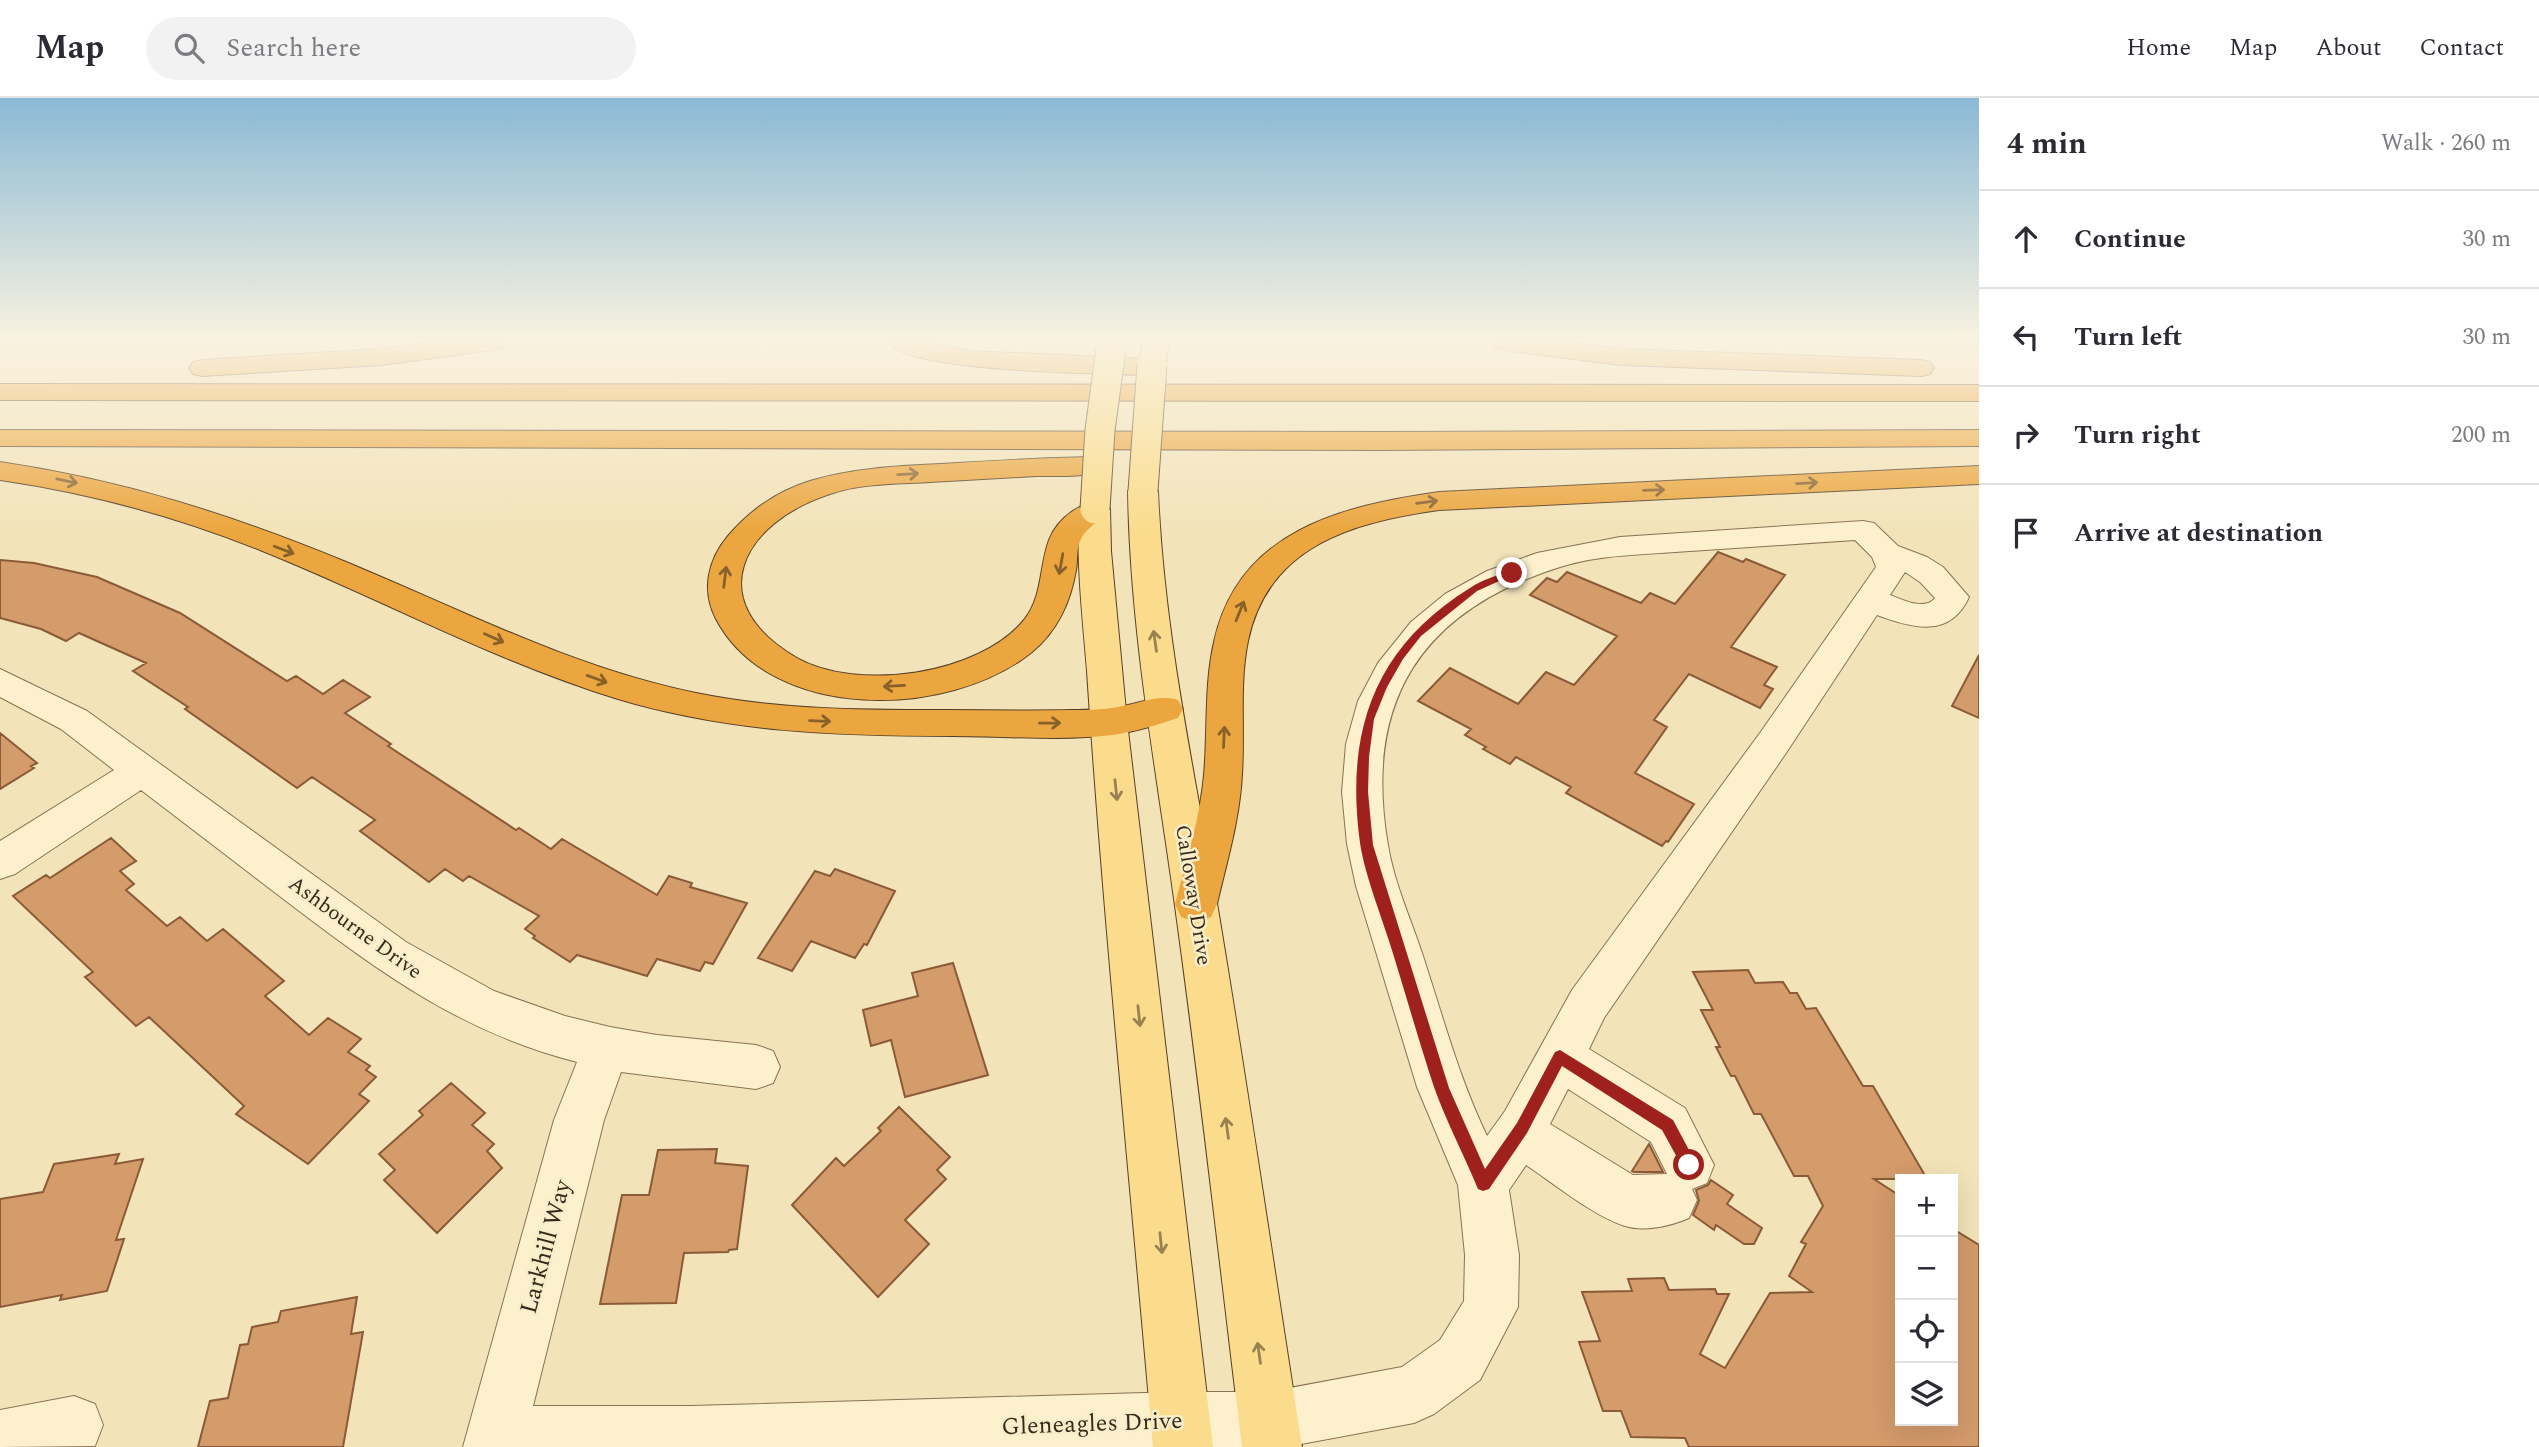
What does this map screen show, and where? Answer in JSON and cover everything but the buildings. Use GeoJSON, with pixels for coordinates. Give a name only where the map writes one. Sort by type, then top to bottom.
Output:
{"type":"FeatureCollection","features":[{"type":"Feature","properties":{"kind":"highway"},"geometry":{"type":"LineString","coordinates":[[0,438],[1384,442],[1979,438]]}},
{"type":"Feature","properties":{"kind":"highway"},"geometry":{"type":"LineString","coordinates":[[1095,509],[1066,536],[1055,592],[1035,631],[993,660],[968,673],[939,681],[873,687],[844,685],[790,670],[749,642],[734,623],[726,605],[725,568],[732,552],[758,522],[775,508],[818,488],[866,477],[1018,468],[1936,438]]}},
{"type":"Feature","properties":{"kind":"highway"},"geometry":{"type":"LineString","coordinates":[[0,471],[51,478],[157,503],[398,596],[533,656],[613,685],[711,709],[802,720],[1109,722],[1165,709]]}},
{"type":"Feature","properties":{"kind":"highway"},"geometry":{"type":"LineString","coordinates":[[1196,904],[1221,796],[1231,641],[1238,612],[1266,569],[1307,537],[1352,516],[1439,501],[1979,475]]}},
{"type":"Feature","properties":{"kind":"main road"},"geometry":{"type":"LineString","coordinates":[[1104,405],[1095,509],[1095,551],[1109,722],[1181,1434]]}},
{"type":"Feature","properties":{"kind":"main road","name":"Calloway Drive"},"geometry":{"type":"LineString","coordinates":[[1147,405],[1143,491],[1147,580],[1196,904],[1270,1434]]}},
{"type":"Feature","properties":{"kind":"street","name":"Gleneagles Drive"},"geometry":{"type":"LineString","coordinates":[[495,1441],[691,1435],[1270,1434],[1414,1394],[1460,1360],[1491,1307],[1492,1255],[1483,1184],[1442,1088],[1367,845],[1362,792],[1368,719],[1382,687],[1399,657],[1417,634],[1474,589],[1548,561],[1588,551],[1863,530],[1887,553]]}},
{"type":"Feature","properties":{"kind":"street"},"geometry":{"type":"LineString","coordinates":[[1870,600],[1899,612],[1918,615],[1941,614],[1950,606],[1952,597],[1942,583],[1917,562],[1887,553]]}},
{"type":"Feature","properties":{"kind":"street"},"geometry":{"type":"LineString","coordinates":[[1483,1184],[1519,1132],[1588,1004],[1773,743],[1892,567],[1887,553]]}},
{"type":"Feature","properties":{"kind":"street","name":"Ashbourne Drive"},"geometry":{"type":"LineString","coordinates":[[0,682],[74,720],[421,976],[488,1011],[540,1031],[606,1049],[675,1061],[757,1067]]}},
{"type":"Feature","properties":{"kind":"street"},"geometry":{"type":"LineString","coordinates":[[0,862],[143,770]]}},
{"type":"Feature","properties":{"kind":"street","name":"Larkhill Way"},"geometry":{"type":"LineString","coordinates":[[495,1441],[579,1120],[606,1049]]}},
{"type":"Feature","properties":{"kind":"street"},"geometry":{"type":"LineString","coordinates":[[1519,1132],[1627,1202],[1680,1182],[1668,1125],[1560,1057]]}},
{"type":"Feature","properties":{"kind":"street"},"geometry":{"type":"LineString","coordinates":[[0,1439],[74,1425]]}},
{"type":"Feature","properties":{"kind":"route"},"geometry":{"type":"LineString","coordinates":[[1512,573],[1474,589],[1417,634],[1399,657],[1382,687],[1368,719],[1364,757],[1362,792],[1367,845],[1442,1088],[1483,1184],[1522,1128],[1560,1057],[1668,1125],[1689,1165]]}}]}
